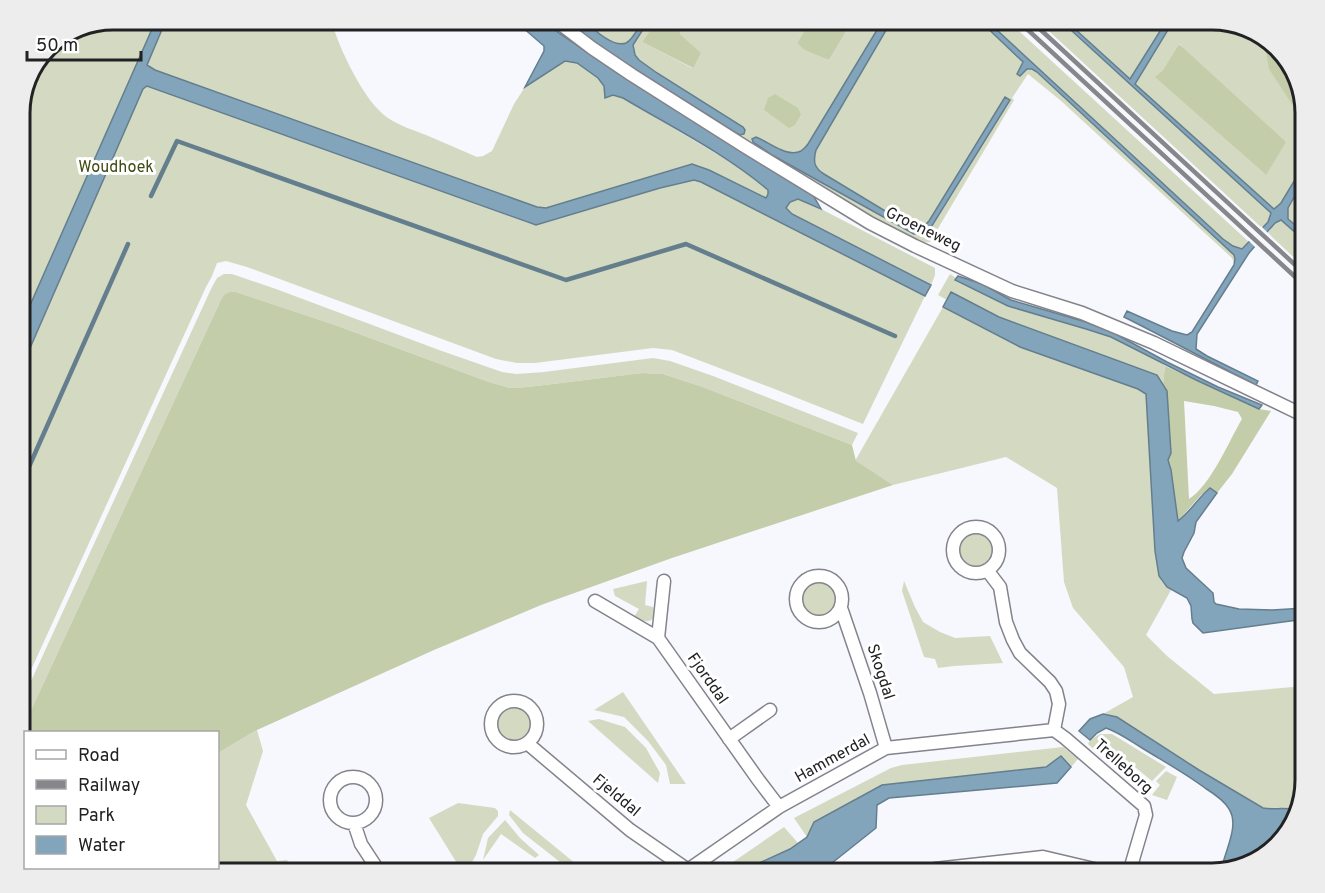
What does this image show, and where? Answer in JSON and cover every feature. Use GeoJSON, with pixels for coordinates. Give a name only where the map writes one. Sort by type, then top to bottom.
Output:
{"type":"FeatureCollection","features":[{"type":"Feature","properties":{"kind":"street","name":"Groeneweg"},"geometry":{"type":"LineString","coordinates":[[568,30],[641,81],[870,223],[1012,291],[1082,314],[1154,343],[1295,411]]}},
{"type":"Feature","properties":{"kind":"street"},"geometry":{"type":"LineString","coordinates":[[987,570],[1000,587],[1006,622],[1020,653],[1050,682],[1056,691],[1059,704],[1054,730]]}},
{"type":"Feature","properties":{"kind":"street"},"geometry":{"type":"LineString","coordinates":[[658,638],[664,581]]}},
{"type":"Feature","properties":{"kind":"street","name":"Fjorddal"},"geometry":{"type":"LineString","coordinates":[[595,601],[658,638],[779,807]]}},
{"type":"Feature","properties":{"kind":"street","name":"Skogdal"},"geometry":{"type":"LineString","coordinates":[[841,608],[886,748]]}},
{"type":"Feature","properties":{"kind":"street"},"geometry":{"type":"LineString","coordinates":[[729,739],[770,711]]}},
{"type":"Feature","properties":{"kind":"street","name":"Hammerdal"},"geometry":{"type":"LineString","coordinates":[[701,863],[779,807],[886,748],[1054,730]]}},
{"type":"Feature","properties":{"kind":"street","name":"Trelleborg"},"geometry":{"type":"LineString","coordinates":[[1054,730],[1144,806],[1146,815],[1132,863]]}},
{"type":"Feature","properties":{"kind":"street","name":"Fjelddal"},"geometry":{"type":"LineString","coordinates":[[527,743],[630,830],[676,863]]}},
{"type":"Feature","properties":{"kind":"street"},"geometry":{"type":"LineString","coordinates":[[354,823],[361,844],[373,863]]}},
{"type":"Feature","properties":{"kind":"street"},"geometry":{"type":"LineString","coordinates":[[981,863],[1043,856],[1071,863]]}},
{"type":"Feature","properties":{"kind":"green space","name":"Woudhoek"},"geometry":{"type":"Polygon","coordinates":[[[113,30],[158,30],[140,71],[244,120],[528,223],[536,225],[548,222],[694,180],[925,296],[863,424],[672,350],[653,348],[535,363],[517,363],[496,359],[226,261],[217,263],[30,672],[30,108],[39,76],[47,63],[58,51],[87,34],[113,30]]]}},
{"type":"Feature","properties":{"kind":"green space"},"geometry":{"type":"Polygon","coordinates":[[[162,30],[335,30],[354,74],[379,110],[402,126],[477,157],[492,151],[514,104],[525,87],[566,61],[577,63],[598,77],[613,95],[623,98],[750,174],[769,190],[766,198],[692,164],[546,208],[537,207],[154,70],[146,65],[162,30]]]}},
{"type":"Feature","properties":{"kind":"green space"},"geometry":{"type":"Polygon","coordinates":[[[574,30],[637,30],[631,39],[626,64],[740,135],[743,127],[639,60],[635,55],[633,45],[643,30],[650,30],[642,42],[692,68],[700,53],[679,30],[805,30],[797,43],[829,60],[847,30],[877,30],[806,147],[795,153],[778,149],[756,137],[753,142],[772,155],[914,234],[920,234],[930,229],[1009,99],[929,221],[921,229],[916,229],[818,170],[814,158],[816,150],[886,30],[990,30],[1023,63],[1017,74],[1020,76],[1027,69],[1037,72],[1234,255],[1235,259],[1234,264],[1232,258],[1060,100],[1028,74],[930,242],[921,243],[855,209],[741,141],[574,30]],[[764,110],[794,125],[801,115],[764,110]]]}},
{"type":"Feature","properties":{"kind":"green space"},"geometry":{"type":"Polygon","coordinates":[[[650,30],[679,30],[681,35],[701,53],[693,68],[642,42],[650,30]]]}},
{"type":"Feature","properties":{"kind":"green space"},"geometry":{"type":"Polygon","coordinates":[[[805,30],[847,30],[829,60],[805,50],[797,43],[805,30]]]}},
{"type":"Feature","properties":{"kind":"green space"},"geometry":{"type":"Polygon","coordinates":[[[997,30],[1018,30],[1249,242],[1242,250],[1223,239],[997,30]]]}},
{"type":"Feature","properties":{"kind":"green space"},"geometry":{"type":"Polygon","coordinates":[[[1048,30],[1071,30],[1271,213],[1268,222],[1262,228],[1048,30]]]}},
{"type":"Feature","properties":{"kind":"green space"},"geometry":{"type":"Polygon","coordinates":[[[1076,30],[1161,30],[1130,79],[1076,30]]]}},
{"type":"Feature","properties":{"kind":"green space"},"geometry":{"type":"Polygon","coordinates":[[[1168,30],[1212,30],[1238,34],[1258,44],[1281,67],[1291,87],[1295,113],[1295,180],[1281,203],[1274,209],[1135,84],[1168,30]],[[1179,44],[1156,77],[1266,175],[1180,44],[1179,44]]]}},
{"type":"Feature","properties":{"kind":"green space"},"geometry":{"type":"Polygon","coordinates":[[[1179,44],[1286,142],[1266,175],[1155,77],[1162,71],[1179,44]]]}},
{"type":"Feature","properties":{"kind":"green space"},"geometry":{"type":"Polygon","coordinates":[[[1266,50],[1286,76],[1291,87],[1294,108],[1269,69],[1266,50]]]}},
{"type":"Feature","properties":{"kind":"green space"},"geometry":{"type":"Polygon","coordinates":[[[775,94],[798,108],[801,115],[795,125],[789,128],[764,110],[768,98],[775,94]]]}},
{"type":"Feature","properties":{"kind":"green space"},"geometry":{"type":"Polygon","coordinates":[[[1295,196],[1295,225],[1288,219],[1288,208],[1295,196]]]}},
{"type":"Feature","properties":{"kind":"green space"},"geometry":{"type":"Polygon","coordinates":[[[798,199],[935,268],[931,285],[792,214],[786,208],[790,202],[798,199]]]}},
{"type":"Feature","properties":{"kind":"green space"},"geometry":{"type":"Polygon","coordinates":[[[1281,220],[1295,232],[1295,259],[1268,233],[1275,223],[1281,220]]]}},
{"type":"Feature","properties":{"kind":"green space"},"geometry":{"type":"Polygon","coordinates":[[[224,274],[232,274],[502,372],[516,374],[544,372],[653,358],[670,361],[858,433],[852,445],[663,374],[642,373],[510,388],[335,325],[230,292],[219,304],[30,712],[30,683],[217,278],[224,274]]]}},
{"type":"Feature","properties":{"kind":"green space"},"geometry":{"type":"Polygon","coordinates":[[[950,274],[956,278],[955,281],[1008,306],[1111,337],[1154,358],[1165,366],[1163,384],[1157,375],[999,317],[951,293],[947,300],[938,295],[950,274]]]}},
{"type":"Feature","properties":{"kind":"green space"},"geometry":{"type":"Polygon","coordinates":[[[236,292],[510,388],[642,373],[663,374],[852,445],[856,461],[893,485],[672,558],[541,605],[434,650],[257,730],[219,752],[219,731],[30,731],[30,712],[224,295],[236,292]]]}},
{"type":"Feature","properties":{"kind":"green space"},"geometry":{"type":"Polygon","coordinates":[[[943,307],[1020,347],[1138,389],[1146,394],[1159,576],[1171,590],[1146,635],[1167,656],[1214,694],[1295,687],[1295,780],[1290,809],[1263,808],[1117,717],[1103,714],[1133,697],[1124,667],[1073,608],[1064,582],[1057,488],[1006,457],[893,485],[855,461],[943,307]]]}},
{"type":"Feature","properties":{"kind":"green space"},"geometry":{"type":"Polygon","coordinates":[[[1165,366],[1259,409],[1271,411],[1232,474],[1217,493],[1210,489],[1201,495],[1178,521],[1168,460],[1167,391],[1163,384],[1165,366]],[[1184,401],[1189,499],[1205,484],[1242,419],[1238,412],[1184,401]]]}},
{"type":"Feature","properties":{"kind":"green space"},"geometry":{"type":"Polygon","coordinates":[[[976,534],[987,539],[992,550],[987,561],[976,566],[965,561],[960,550],[965,539],[976,534]]]}},
{"type":"Feature","properties":{"kind":"green space"},"geometry":{"type":"Polygon","coordinates":[[[647,581],[645,605],[653,607],[654,616],[650,621],[643,621],[634,617],[639,609],[615,596],[613,589],[647,581]]]}},
{"type":"Feature","properties":{"kind":"green space"},"geometry":{"type":"Polygon","coordinates":[[[818,581],[830,586],[835,598],[830,610],[818,615],[806,610],[801,598],[806,586],[818,581]]]}},
{"type":"Feature","properties":{"kind":"green space"},"geometry":{"type":"Polygon","coordinates":[[[904,581],[923,622],[955,638],[990,636],[1003,663],[938,668],[935,659],[924,657],[902,591],[904,581]]]}},
{"type":"Feature","properties":{"kind":"green space"},"geometry":{"type":"Polygon","coordinates":[[[623,692],[686,784],[670,784],[666,765],[648,741],[624,717],[594,710],[623,692]]]}},
{"type":"Feature","properties":{"kind":"green space"},"geometry":{"type":"Polygon","coordinates":[[[514,706],[526,711],[531,723],[526,735],[514,740],[502,735],[497,723],[502,711],[514,706]]]}},
{"type":"Feature","properties":{"kind":"green space"},"geometry":{"type":"Polygon","coordinates":[[[599,719],[625,727],[646,748],[660,773],[658,783],[588,721],[599,719]]]}},
{"type":"Feature","properties":{"kind":"green space"},"geometry":{"type":"Polygon","coordinates":[[[257,730],[263,751],[246,805],[277,861],[287,860],[289,863],[219,863],[219,752],[257,730]]]}},
{"type":"Feature","properties":{"kind":"green space"},"geometry":{"type":"Polygon","coordinates":[[[1100,734],[1112,734],[1166,767],[1152,781],[1107,744],[1099,754],[1088,744],[1100,734]]]}},
{"type":"Feature","properties":{"kind":"green space"},"geometry":{"type":"Polygon","coordinates":[[[1063,747],[1078,759],[1071,767],[1061,756],[1046,767],[882,785],[814,822],[807,837],[794,818],[891,768],[902,765],[1063,747]]]}},
{"type":"Feature","properties":{"kind":"green space"},"geometry":{"type":"Polygon","coordinates":[[[1166,771],[1177,777],[1167,800],[1152,795],[1160,785],[1156,781],[1166,771]]]}},
{"type":"Feature","properties":{"kind":"green space"},"geometry":{"type":"Polygon","coordinates":[[[458,803],[495,808],[498,811],[498,816],[483,834],[472,863],[457,863],[429,818],[458,803]]]}},
{"type":"Feature","properties":{"kind":"green space"},"geometry":{"type":"Polygon","coordinates":[[[510,810],[575,863],[561,863],[523,833],[509,815],[510,810]]]}},
{"type":"Feature","properties":{"kind":"green space"},"geometry":{"type":"Polygon","coordinates":[[[505,820],[539,855],[535,858],[501,834],[483,860],[488,838],[505,820]]]}},
{"type":"Feature","properties":{"kind":"green space"},"geometry":{"type":"Polygon","coordinates":[[[784,827],[798,843],[759,863],[732,863],[784,827]]]}},
{"type":"Feature","properties":{"kind":"water"},"geometry":{"type":"Polygon","coordinates":[[[152,30],[162,30],[147,65],[155,70],[537,207],[546,208],[692,164],[766,198],[768,190],[716,152],[623,98],[613,95],[605,98],[604,86],[598,78],[577,63],[565,61],[525,87],[544,51],[544,46],[526,30],[555,30],[619,74],[813,195],[821,209],[798,199],[790,202],[786,208],[792,214],[931,285],[925,296],[694,180],[536,225],[147,86],[143,89],[30,348],[30,305],[152,30]]]}},
{"type":"Feature","properties":{"kind":"water"},"geometry":{"type":"Polygon","coordinates":[[[578,30],[595,30],[609,40],[621,44],[631,39],[638,30],[643,30],[633,45],[635,55],[639,60],[743,127],[744,134],[736,133],[606,51],[578,30]]]}},
{"type":"Feature","properties":{"kind":"water"},"geometry":{"type":"Polygon","coordinates":[[[877,30],[886,30],[816,150],[815,164],[824,174],[915,229],[921,229],[929,221],[1005,97],[1010,100],[930,229],[920,234],[914,234],[772,155],[752,139],[756,137],[778,148],[796,153],[808,144],[877,30]]]}},
{"type":"Feature","properties":{"kind":"water"},"geometry":{"type":"Polygon","coordinates":[[[989,30],[997,30],[1223,239],[1242,249],[1268,222],[1271,213],[1071,30],[1076,30],[1130,79],[1161,30],[1168,30],[1135,84],[1274,209],[1281,203],[1295,180],[1295,196],[1288,208],[1288,219],[1295,225],[1295,232],[1281,220],[1275,223],[1249,253],[1197,334],[1196,349],[1258,381],[1256,385],[1124,317],[1127,311],[1172,331],[1187,335],[1192,332],[1234,265],[1234,255],[1037,72],[1027,69],[1020,76],[1017,74],[1023,62],[989,30]]]}},
{"type":"Feature","properties":{"kind":"water"},"geometry":{"type":"Polygon","coordinates":[[[958,276],[982,284],[1011,300],[1112,332],[1218,387],[1262,405],[1259,409],[1111,337],[1008,306],[955,280],[958,276]]]}},
{"type":"Feature","properties":{"kind":"water"},"geometry":{"type":"Polygon","coordinates":[[[951,292],[999,317],[1157,375],[1167,391],[1171,453],[1168,460],[1178,521],[1210,488],[1217,493],[1196,522],[1194,533],[1182,558],[1186,568],[1213,593],[1216,604],[1239,609],[1295,609],[1295,620],[1203,633],[1193,623],[1191,606],[1187,598],[1167,587],[1159,576],[1155,551],[1146,394],[1138,389],[1020,347],[943,307],[951,292]]]}},
{"type":"Feature","properties":{"kind":"water"},"geometry":{"type":"Polygon","coordinates":[[[1103,714],[1117,717],[1263,808],[1290,809],[1286,817],[1274,835],[1258,849],[1238,859],[1223,862],[1233,828],[1232,815],[1227,806],[1190,777],[1116,732],[1106,728],[1090,740],[1079,731],[1090,719],[1103,714]]]}},
{"type":"Feature","properties":{"kind":"water"},"geometry":{"type":"Polygon","coordinates":[[[1061,756],[1071,767],[1057,783],[889,798],[877,805],[876,828],[832,863],[759,863],[790,849],[807,837],[814,822],[882,785],[1046,767],[1061,756]]]}},
{"type":"Feature","properties":{"kind":"pier"},"geometry":{"type":"Polygon","coordinates":[[[1261,226],[1270,235],[1257,249],[1248,240],[1261,226]]]}},
{"type":"Feature","properties":{"kind":"waterway"},"geometry":{"type":"LineString","coordinates":[[151,196],[177,141],[566,280],[686,244],[895,336]]}},
{"type":"Feature","properties":{"kind":"waterway"},"geometry":{"type":"LineString","coordinates":[[30,464],[128,244]]}},
{"type":"Feature","properties":{"kind":"railway"},"geometry":{"type":"LineString","coordinates":[[1028,30],[1295,277]]}},
{"type":"Feature","properties":{"kind":"railway"},"geometry":{"type":"LineString","coordinates":[[1041,30],[1295,265]]}}]}
